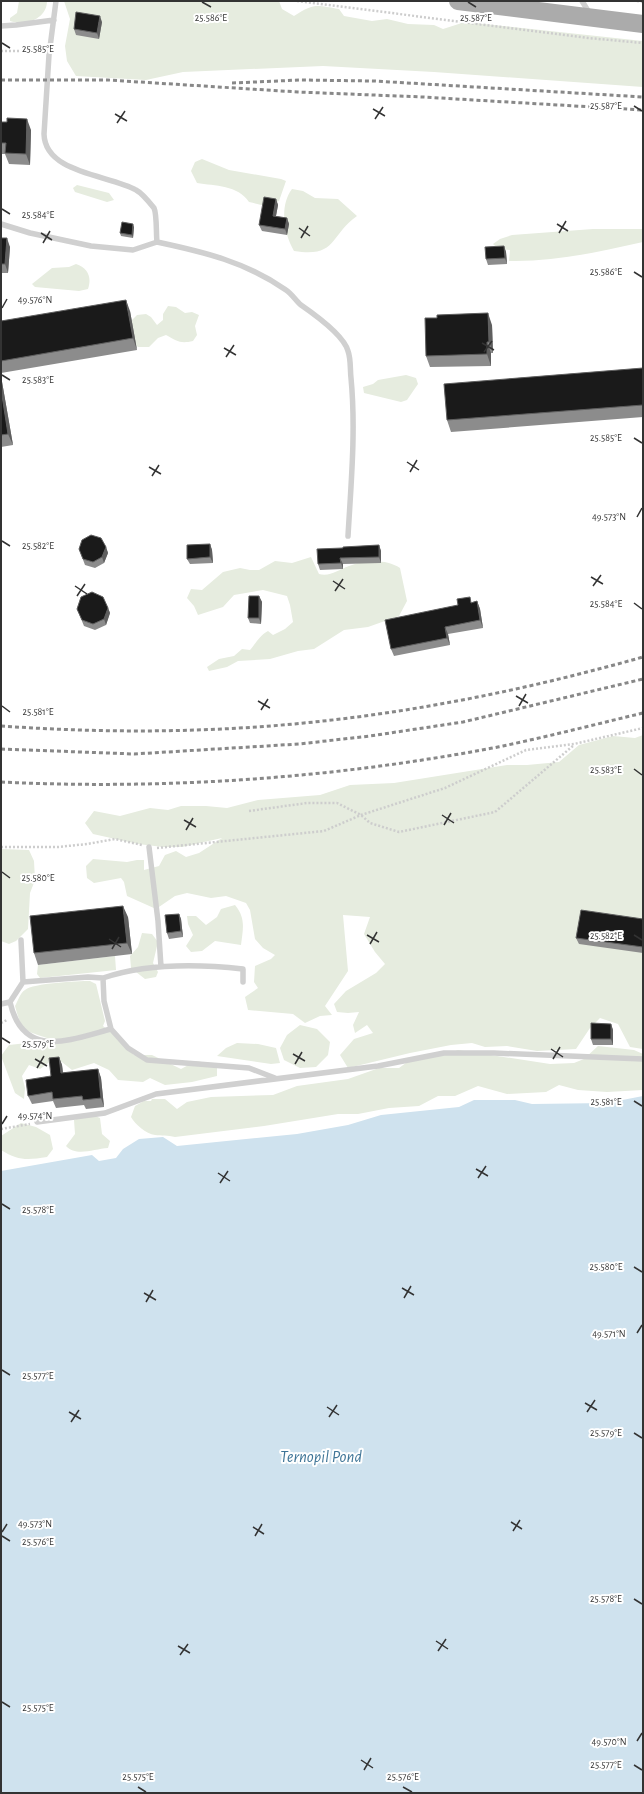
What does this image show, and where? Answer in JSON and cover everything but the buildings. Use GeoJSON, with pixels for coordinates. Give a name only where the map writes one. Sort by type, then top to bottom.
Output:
{"type":"FeatureCollection","features":[{"type":"Feature","properties":{"kind":"main road"},"geometry":{"type":"LineString","coordinates":[[458,1],[643,24]]}},
{"type":"Feature","properties":{"kind":"lane"},"geometry":{"type":"LineString","coordinates":[[56,1],[50,53],[44,141],[50,152],[68,166],[137,190],[154,209],[157,242]]}},
{"type":"Feature","properties":{"kind":"lane"},"geometry":{"type":"LineString","coordinates":[[582,1],[594,19]]}},
{"type":"Feature","properties":{"kind":"lane"},"geometry":{"type":"LineString","coordinates":[[1,26],[54,20]]}},
{"type":"Feature","properties":{"kind":"lane"},"geometry":{"type":"LineString","coordinates":[[1,224],[30,233],[91,246],[133,250],[157,242],[212,254],[258,273],[287,291],[300,304],[316,314],[329,326],[348,350],[352,389],[353,429],[348,536]]}},
{"type":"Feature","properties":{"kind":"lane"},"geometry":{"type":"LineString","coordinates":[[149,847],[158,921],[161,967]]}},
{"type":"Feature","properties":{"kind":"lane"},"geometry":{"type":"LineString","coordinates":[[1,1004],[10,1002],[23,982],[21,940]]}},
{"type":"Feature","properties":{"kind":"lane"},"geometry":{"type":"LineString","coordinates":[[23,982],[88,977],[103,978],[119,972],[161,967],[243,969],[243,982]]}},
{"type":"Feature","properties":{"kind":"lane"},"geometry":{"type":"LineString","coordinates":[[103,978],[104,1001],[111,1029],[128,1048],[146,1060],[249,1068],[276,1078]]}},
{"type":"Feature","properties":{"kind":"lane"},"geometry":{"type":"LineString","coordinates":[[10,1002],[13,1016],[24,1032],[39,1040],[61,1042],[111,1029]]}},
{"type":"Feature","properties":{"kind":"lane"},"geometry":{"type":"LineString","coordinates":[[36,1122],[105,1113],[156,1094],[378,1066],[444,1053],[494,1053],[643,1059]]}},
{"type":"Feature","properties":{"kind":"path"},"geometry":{"type":"LineString","coordinates":[[297,1],[588,38],[643,43]]}},
{"type":"Feature","properties":{"kind":"path"},"geometry":{"type":"LineString","coordinates":[[637,1],[643,2]]}},
{"type":"Feature","properties":{"kind":"path"},"geometry":{"type":"LineString","coordinates":[[1,51],[50,53]]}},
{"type":"Feature","properties":{"kind":"path"},"geometry":{"type":"LineString","coordinates":[[1,847],[58,847],[115,839],[156,848],[324,831],[361,815],[445,788],[526,750],[574,744],[643,728]]}},
{"type":"Feature","properties":{"kind":"path"},"geometry":{"type":"LineString","coordinates":[[249,811],[307,802],[337,803],[361,815],[370,823],[399,832],[495,812],[574,744]]}},
{"type":"Feature","properties":{"kind":"path"},"geometry":{"type":"LineString","coordinates":[[1,1129],[36,1122]]}},
{"type":"Feature","properties":{"kind":"shaded area"},"geometry":{"type":"Polygon","coordinates":[[[19,1],[47,1],[46,7],[40,17],[23,23],[10,21],[10,18],[17,13],[19,1]]]}},
{"type":"Feature","properties":{"kind":"shaded area"},"geometry":{"type":"Polygon","coordinates":[[[64,1],[279,1],[282,9],[294,16],[311,7],[320,6],[339,9],[344,16],[372,21],[387,19],[408,24],[434,25],[443,29],[465,22],[643,41],[643,87],[434,72],[323,66],[183,72],[146,80],[76,76],[67,61],[65,46],[70,19],[64,1]]]}},
{"type":"Feature","properties":{"kind":"shaded area"},"geometry":{"type":"Polygon","coordinates":[[[202,159],[229,170],[286,181],[279,201],[267,205],[258,204],[249,202],[239,192],[232,189],[197,183],[191,171],[195,162],[202,159]]]}},
{"type":"Feature","properties":{"kind":"shaded area"},"geometry":{"type":"Polygon","coordinates":[[[77,185],[109,193],[114,200],[107,202],[75,192],[73,188],[77,185]]]}},
{"type":"Feature","properties":{"kind":"shaded area"},"geometry":{"type":"Polygon","coordinates":[[[292,189],[303,191],[315,198],[338,199],[357,216],[341,231],[331,244],[325,248],[318,251],[308,252],[294,251],[288,237],[284,220],[285,203],[292,189]]]}},
{"type":"Feature","properties":{"kind":"shaded area"},"geometry":{"type":"Polygon","coordinates":[[[593,229],[643,229],[643,242],[576,256],[526,261],[509,261],[510,250],[498,249],[493,244],[500,239],[512,235],[593,229]]]}},
{"type":"Feature","properties":{"kind":"shaded area"},"geometry":{"type":"Polygon","coordinates":[[[76,264],[84,268],[88,274],[90,281],[88,289],[79,291],[35,287],[32,284],[52,268],[69,267],[76,264]]]}},
{"type":"Feature","properties":{"kind":"shaded area"},"geometry":{"type":"Polygon","coordinates":[[[168,306],[176,307],[185,313],[192,312],[199,315],[195,326],[197,335],[193,341],[179,341],[166,335],[158,338],[149,347],[138,347],[131,340],[130,322],[137,315],[146,314],[151,317],[157,325],[163,320],[163,314],[168,306]]]}},
{"type":"Feature","properties":{"kind":"shaded area"},"geometry":{"type":"Polygon","coordinates":[[[406,375],[416,378],[418,384],[407,400],[401,402],[364,393],[363,387],[373,384],[378,380],[406,375]]]}},
{"type":"Feature","properties":{"kind":"shaded area"},"geometry":{"type":"Polygon","coordinates":[[[311,557],[319,574],[323,575],[330,574],[355,564],[375,561],[388,563],[400,568],[407,601],[399,616],[368,627],[344,630],[314,649],[298,651],[270,659],[238,661],[227,667],[209,671],[207,667],[219,659],[234,656],[242,649],[250,650],[260,637],[268,631],[273,635],[285,629],[293,622],[290,605],[287,596],[263,590],[234,595],[223,607],[198,615],[194,606],[187,598],[191,589],[202,590],[223,572],[240,568],[259,570],[275,561],[292,563],[311,557]]]}},
{"type":"Feature","properties":{"kind":"shaded area"},"geometry":{"type":"Polygon","coordinates":[[[643,735],[643,1049],[630,1047],[618,1024],[600,1018],[590,1028],[576,1049],[537,1051],[507,1046],[485,1047],[472,1043],[451,1045],[410,1053],[348,1068],[340,1055],[354,1039],[373,1033],[367,1025],[355,1033],[353,1025],[359,1012],[337,1012],[334,1004],[346,991],[376,973],[385,964],[375,952],[364,934],[370,917],[343,915],[348,971],[325,1006],[332,1015],[320,1016],[305,1023],[293,1014],[248,1010],[245,997],[258,988],[254,982],[255,966],[271,959],[275,955],[263,948],[255,939],[250,910],[246,903],[226,896],[211,898],[187,893],[175,896],[156,909],[127,896],[124,882],[121,878],[94,883],[87,878],[86,866],[93,859],[127,862],[144,860],[144,870],[159,866],[165,855],[176,851],[186,857],[199,853],[222,838],[182,847],[163,847],[138,844],[93,834],[85,823],[94,811],[120,816],[150,808],[168,810],[181,806],[206,806],[227,808],[258,800],[320,795],[350,785],[394,783],[507,765],[559,762],[579,745],[613,736],[635,738],[643,735]]]}},
{"type":"Feature","properties":{"kind":"shaded area"},"geometry":{"type":"Polygon","coordinates":[[[1,849],[29,850],[34,861],[35,880],[30,893],[28,929],[16,941],[9,944],[1,941],[1,849]]]}},
{"type":"Feature","properties":{"kind":"shaded area"},"geometry":{"type":"Polygon","coordinates":[[[235,905],[241,914],[243,924],[241,945],[215,941],[202,951],[191,952],[186,946],[193,935],[188,924],[187,916],[196,916],[206,925],[217,917],[221,909],[235,905]]]}},
{"type":"Feature","properties":{"kind":"shaded area"},"geometry":{"type":"Polygon","coordinates":[[[142,933],[152,934],[158,942],[153,963],[158,972],[156,977],[145,979],[131,968],[130,956],[138,947],[142,933]]]}},
{"type":"Feature","properties":{"kind":"shaded area"},"geometry":{"type":"Polygon","coordinates":[[[115,956],[116,970],[40,978],[37,974],[38,965],[115,956]]]}},
{"type":"Feature","properties":{"kind":"shaded area"},"geometry":{"type":"Polygon","coordinates":[[[76,981],[90,981],[96,984],[105,1021],[103,1026],[134,1055],[152,1055],[181,1069],[196,1061],[217,1065],[217,1076],[192,1082],[165,1085],[150,1078],[143,1082],[118,1080],[109,1070],[94,1063],[72,1070],[58,1059],[51,1061],[40,1069],[29,1065],[22,1076],[25,1088],[24,1099],[15,1093],[1,1056],[9,1045],[27,1043],[47,1038],[28,1031],[22,1025],[15,1006],[22,993],[25,990],[37,986],[76,981]]]}},
{"type":"Feature","properties":{"kind":"shaded area"},"geometry":{"type":"Polygon","coordinates":[[[300,1025],[317,1029],[330,1042],[328,1055],[316,1067],[300,1068],[284,1060],[280,1048],[287,1035],[300,1025]]]}},
{"type":"Feature","properties":{"kind":"shaded area"},"geometry":{"type":"Polygon","coordinates":[[[237,1043],[258,1044],[276,1048],[280,1063],[271,1064],[217,1056],[226,1048],[237,1043]]]}},
{"type":"Feature","properties":{"kind":"shaded area"},"geometry":{"type":"Polygon","coordinates":[[[598,1046],[634,1050],[643,1054],[643,1090],[607,1092],[578,1090],[559,1085],[546,1092],[507,1094],[478,1086],[455,1096],[438,1096],[419,1106],[389,1108],[358,1114],[338,1114],[264,1126],[175,1137],[148,1133],[138,1126],[131,1117],[135,1106],[144,1101],[151,1101],[152,1099],[165,1099],[177,1109],[187,1102],[211,1097],[273,1095],[297,1086],[348,1079],[379,1068],[399,1068],[414,1057],[440,1056],[458,1050],[550,1064],[574,1063],[584,1059],[598,1046]]]}},
{"type":"Feature","properties":{"kind":"shaded area"},"geometry":{"type":"Polygon","coordinates":[[[88,1113],[100,1118],[102,1134],[110,1141],[108,1148],[80,1152],[66,1146],[75,1134],[74,1120],[88,1113]]]}},
{"type":"Feature","properties":{"kind":"shaded area"},"geometry":{"type":"Polygon","coordinates":[[[21,1123],[36,1127],[50,1135],[53,1149],[47,1157],[23,1159],[7,1154],[1,1150],[1,1136],[21,1123]]]}},
{"type":"Feature","properties":{"kind":"water","name":"Ternopil Pond"},"geometry":{"type":"Polygon","coordinates":[[[643,1096],[643,1793],[1,1793],[1,1171],[92,1155],[99,1161],[116,1158],[123,1149],[139,1139],[163,1137],[177,1146],[297,1134],[348,1125],[381,1115],[459,1107],[474,1100],[515,1100],[532,1104],[607,1103],[643,1096]]]}},
{"type":"Feature","properties":{"kind":"railway"},"geometry":{"type":"LineString","coordinates":[[1,80],[108,80],[298,92],[423,97],[643,110]]}},
{"type":"Feature","properties":{"kind":"railway"},"geometry":{"type":"LineString","coordinates":[[232,83],[300,80],[374,81],[643,97]]}},
{"type":"Feature","properties":{"kind":"railway"},"geometry":{"type":"LineString","coordinates":[[1,726],[77,730],[152,731],[228,729],[304,723],[390,712],[475,698],[560,679],[643,657]]}},
{"type":"Feature","properties":{"kind":"railway"},"geometry":{"type":"LineString","coordinates":[[1,749],[134,754],[299,744],[370,736],[463,722],[643,679]]}},
{"type":"Feature","properties":{"kind":"railway"},"geometry":{"type":"LineString","coordinates":[[1,782],[64,784],[190,783],[316,774],[441,757],[503,746],[643,713]]}}]}
